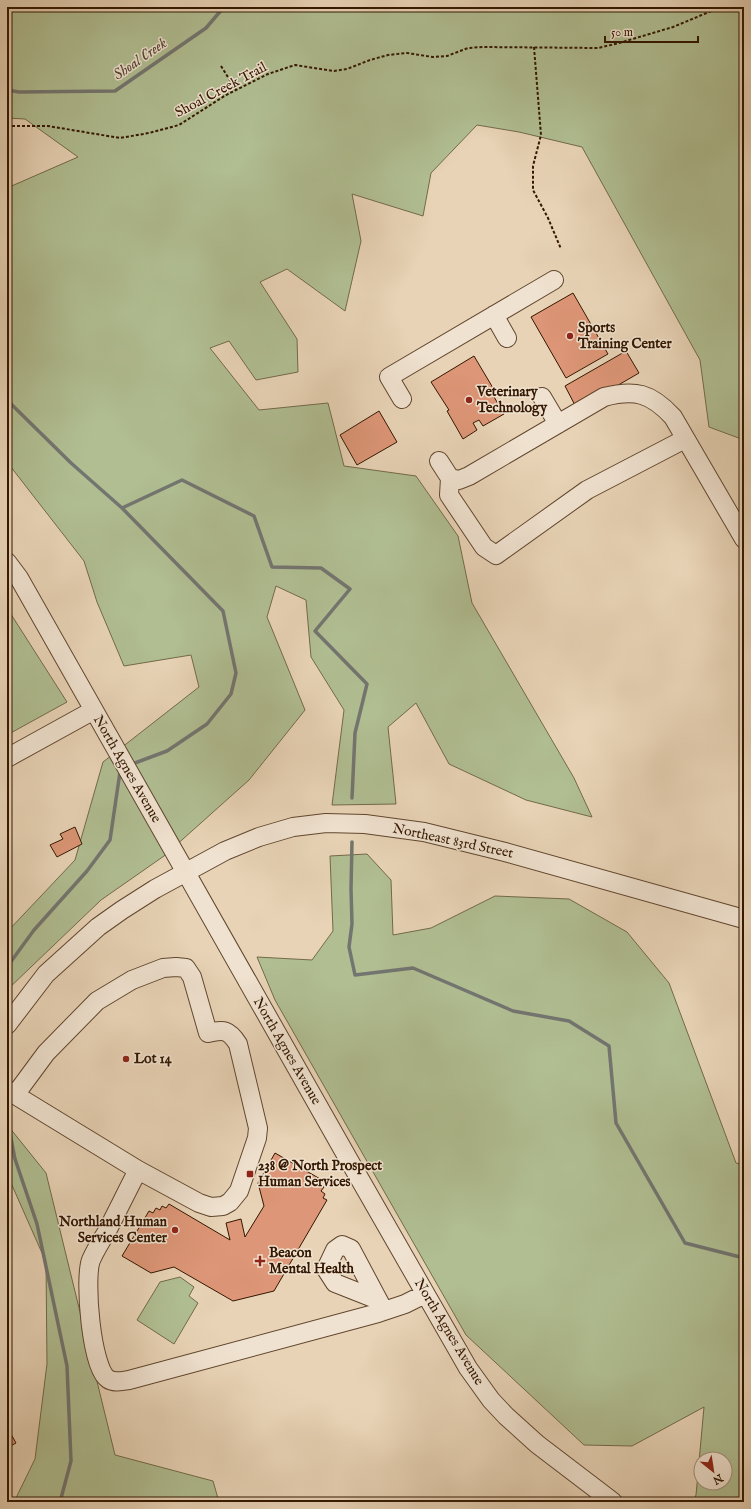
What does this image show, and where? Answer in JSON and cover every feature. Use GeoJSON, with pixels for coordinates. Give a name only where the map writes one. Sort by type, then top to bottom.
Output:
{"type":"FeatureCollection","features":[{"type":"Feature","properties":{"kind":"street"},"geometry":{"type":"LineString","coordinates":[[402,399],[389,377],[554,280]]}},
{"type":"Feature","properties":{"kind":"street"},"geometry":{"type":"LineString","coordinates":[[494,315],[507,338]]}},
{"type":"Feature","properties":{"kind":"street"},"geometry":{"type":"LineString","coordinates":[[450,478],[459,480],[470,476],[604,397],[620,393],[636,393],[651,398],[662,406],[672,417],[744,539]]}},
{"type":"Feature","properties":{"kind":"street"},"geometry":{"type":"LineString","coordinates":[[542,397],[558,424]]}},
{"type":"Feature","properties":{"kind":"street"},"geometry":{"type":"LineString","coordinates":[[439,461],[450,478],[449,495],[484,547],[496,556],[587,490],[685,439]]}},
{"type":"Feature","properties":{"kind":"street","name":"North Agnes Avenue"},"geometry":{"type":"LineString","coordinates":[[7,562],[19,578],[468,1368],[491,1400],[538,1444],[613,1502]]}},
{"type":"Feature","properties":{"kind":"street"},"geometry":{"type":"LineString","coordinates":[[7,758],[94,710]]}},
{"type":"Feature","properties":{"kind":"street","name":"Northeast 83rd Street"},"geometry":{"type":"LineString","coordinates":[[7,1025],[46,974],[98,927],[155,889],[225,851],[259,837],[286,829],[326,823],[365,824],[424,832],[505,852],[744,919]]}},
{"type":"Feature","properties":{"kind":"street"},"geometry":{"type":"LineString","coordinates":[[162,968],[186,968],[192,977],[208,1033],[219,1030],[227,1032],[233,1036],[238,1044],[258,1128],[257,1138],[239,1191],[230,1202],[223,1206],[211,1208],[199,1204],[138,1170],[11,1092],[97,1001],[132,980],[162,968]]}},
{"type":"Feature","properties":{"kind":"street"},"geometry":{"type":"LineString","coordinates":[[138,1170],[91,1261],[88,1299],[90,1324],[101,1371],[107,1378],[116,1381],[128,1380],[381,1305],[405,1304],[425,1294]]}},
{"type":"Feature","properties":{"kind":"path","name":"Shoal Creek Trail"},"geometry":{"type":"LineString","coordinates":[[7,126],[48,126],[120,138],[179,125],[236,90],[268,74],[295,65],[334,71],[347,69],[388,55],[407,53],[433,57],[447,56],[468,48],[598,48],[620,44],[673,27],[721,7]]}},
{"type":"Feature","properties":{"kind":"path"},"geometry":{"type":"LineString","coordinates":[[534,47],[541,135],[533,166],[533,190],[548,218],[561,249]]}},
{"type":"Feature","properties":{"kind":"path"},"geometry":{"type":"LineString","coordinates":[[221,66],[236,90]]}},
{"type":"Feature","properties":{"kind":"green space"},"geometry":{"type":"Polygon","coordinates":[[[7,7],[744,7],[744,440],[709,427],[700,360],[582,147],[519,132],[477,125],[431,173],[423,216],[352,194],[361,241],[345,311],[287,269],[260,282],[297,339],[298,372],[256,380],[229,341],[210,348],[259,410],[328,403],[344,466],[416,476],[458,536],[472,603],[574,778],[592,817],[526,800],[449,764],[416,703],[388,727],[396,804],[332,805],[344,710],[311,657],[306,600],[276,586],[267,617],[305,710],[249,780],[164,856],[101,900],[7,990],[7,932],[75,860],[103,762],[199,687],[191,655],[124,666],[97,602],[84,561],[7,462],[7,188],[78,157],[25,119],[7,118],[7,7]]]}},
{"type":"Feature","properties":{"kind":"green space"},"geometry":{"type":"Polygon","coordinates":[[[7,608],[67,702],[7,735],[7,608]]]}},
{"type":"Feature","properties":{"kind":"green space"},"geometry":{"type":"Polygon","coordinates":[[[367,854],[391,880],[393,935],[431,928],[495,896],[569,899],[627,932],[669,983],[736,1163],[744,1165],[744,1502],[693,1502],[696,1491],[733,1491],[733,1451],[700,1451],[704,1407],[632,1446],[584,1445],[466,1335],[275,1000],[257,957],[312,960],[333,931],[330,856],[367,854]]]}},
{"type":"Feature","properties":{"kind":"green space"},"geometry":{"type":"Polygon","coordinates":[[[9,1127],[46,1173],[115,1455],[213,1481],[219,1502],[14,1502],[35,1459],[47,1364],[46,1262],[7,1174],[7,1128],[9,1127]]]}},
{"type":"Feature","properties":{"kind":"green space"},"geometry":{"type":"Polygon","coordinates":[[[180,1277],[194,1287],[189,1296],[198,1303],[174,1344],[137,1320],[160,1282],[180,1277]]]}},
{"type":"Feature","properties":{"kind":"building","name":"Sports Training Center"},"geometry":{"type":"Polygon","coordinates":[[[573,293],[608,354],[566,378],[531,317],[573,293]]]}},
{"type":"Feature","properties":{"kind":"building"},"geometry":{"type":"Polygon","coordinates":[[[626,351],[639,373],[577,409],[565,386],[626,351]]]}},
{"type":"Feature","properties":{"kind":"building","name":"Veterinary Technology"},"geometry":{"type":"Polygon","coordinates":[[[474,356],[493,388],[490,390],[504,414],[483,426],[479,420],[473,423],[477,430],[463,439],[447,411],[449,410],[431,382],[474,356]]]}},
{"type":"Feature","properties":{"kind":"building"},"geometry":{"type":"Polygon","coordinates":[[[379,411],[397,442],[357,465],[340,435],[379,411]]]}},
{"type":"Feature","properties":{"kind":"building"},"geometry":{"type":"Polygon","coordinates":[[[75,827],[82,844],[57,857],[50,845],[63,839],[60,834],[75,827]]]}},
{"type":"Feature","properties":{"kind":"building","name":"Northland Human Services Center"},"geometry":{"type":"Polygon","coordinates":[[[275,1153],[322,1180],[320,1185],[324,1187],[321,1191],[325,1194],[323,1198],[327,1200],[274,1291],[233,1301],[174,1267],[151,1273],[122,1256],[149,1211],[153,1213],[156,1208],[160,1210],[162,1206],[166,1208],[169,1204],[230,1240],[226,1223],[241,1219],[245,1237],[264,1206],[258,1183],[275,1153]]]}},
{"type":"Feature","properties":{"kind":"building"},"geometry":{"type":"Polygon","coordinates":[[[7,1427],[16,1443],[7,1448],[7,1427]]]}},
{"type":"Feature","properties":{"kind":"waterway","name":"Shoal Creek"},"geometry":{"type":"LineString","coordinates":[[7,90],[19,92],[115,91],[206,28],[224,7]]}},
{"type":"Feature","properties":{"kind":"waterway"},"geometry":{"type":"LineString","coordinates":[[7,400],[71,463],[122,508],[182,480],[254,516],[272,567],[321,568],[350,589],[315,631],[367,684],[355,733],[352,798]]}},
{"type":"Feature","properties":{"kind":"waterway"},"geometry":{"type":"LineString","coordinates":[[122,508],[223,611],[236,673],[231,694],[207,724],[167,751],[135,763]]}},
{"type":"Feature","properties":{"kind":"waterway"},"geometry":{"type":"LineString","coordinates":[[7,967],[34,930],[87,871],[110,840],[120,772]]}},
{"type":"Feature","properties":{"kind":"waterway"},"geometry":{"type":"LineString","coordinates":[[352,842],[352,924],[349,947],[355,975],[413,968],[513,1011],[569,1021],[609,1046],[616,1123],[685,1243],[744,1258]]}},
{"type":"Feature","properties":{"kind":"waterway"},"geometry":{"type":"LineString","coordinates":[[7,1118],[15,1159],[37,1224],[67,1366],[71,1461],[60,1502]]}},
{"type":"Feature","properties":{"kind":"place","name":"Sports Training Center"},"geometry":{"type":"Point","coordinates":[570,336]}},
{"type":"Feature","properties":{"kind":"place","name":"Veterinary Technology"},"geometry":{"type":"Point","coordinates":[469,400]}},
{"type":"Feature","properties":{"kind":"place","name":"Lot 14"},"geometry":{"type":"Point","coordinates":[126,1059]}},
{"type":"Feature","properties":{"kind":"place","name":"238 @ North Prospect Human Services"},"geometry":{"type":"Point","coordinates":[250,1174]}},
{"type":"Feature","properties":{"kind":"place","name":"Northland Human Services Center"},"geometry":{"type":"Point","coordinates":[175,1230]}},
{"type":"Feature","properties":{"kind":"place","name":"Beacon Mental Health"},"geometry":{"type":"Point","coordinates":[260,1261]}}]}
